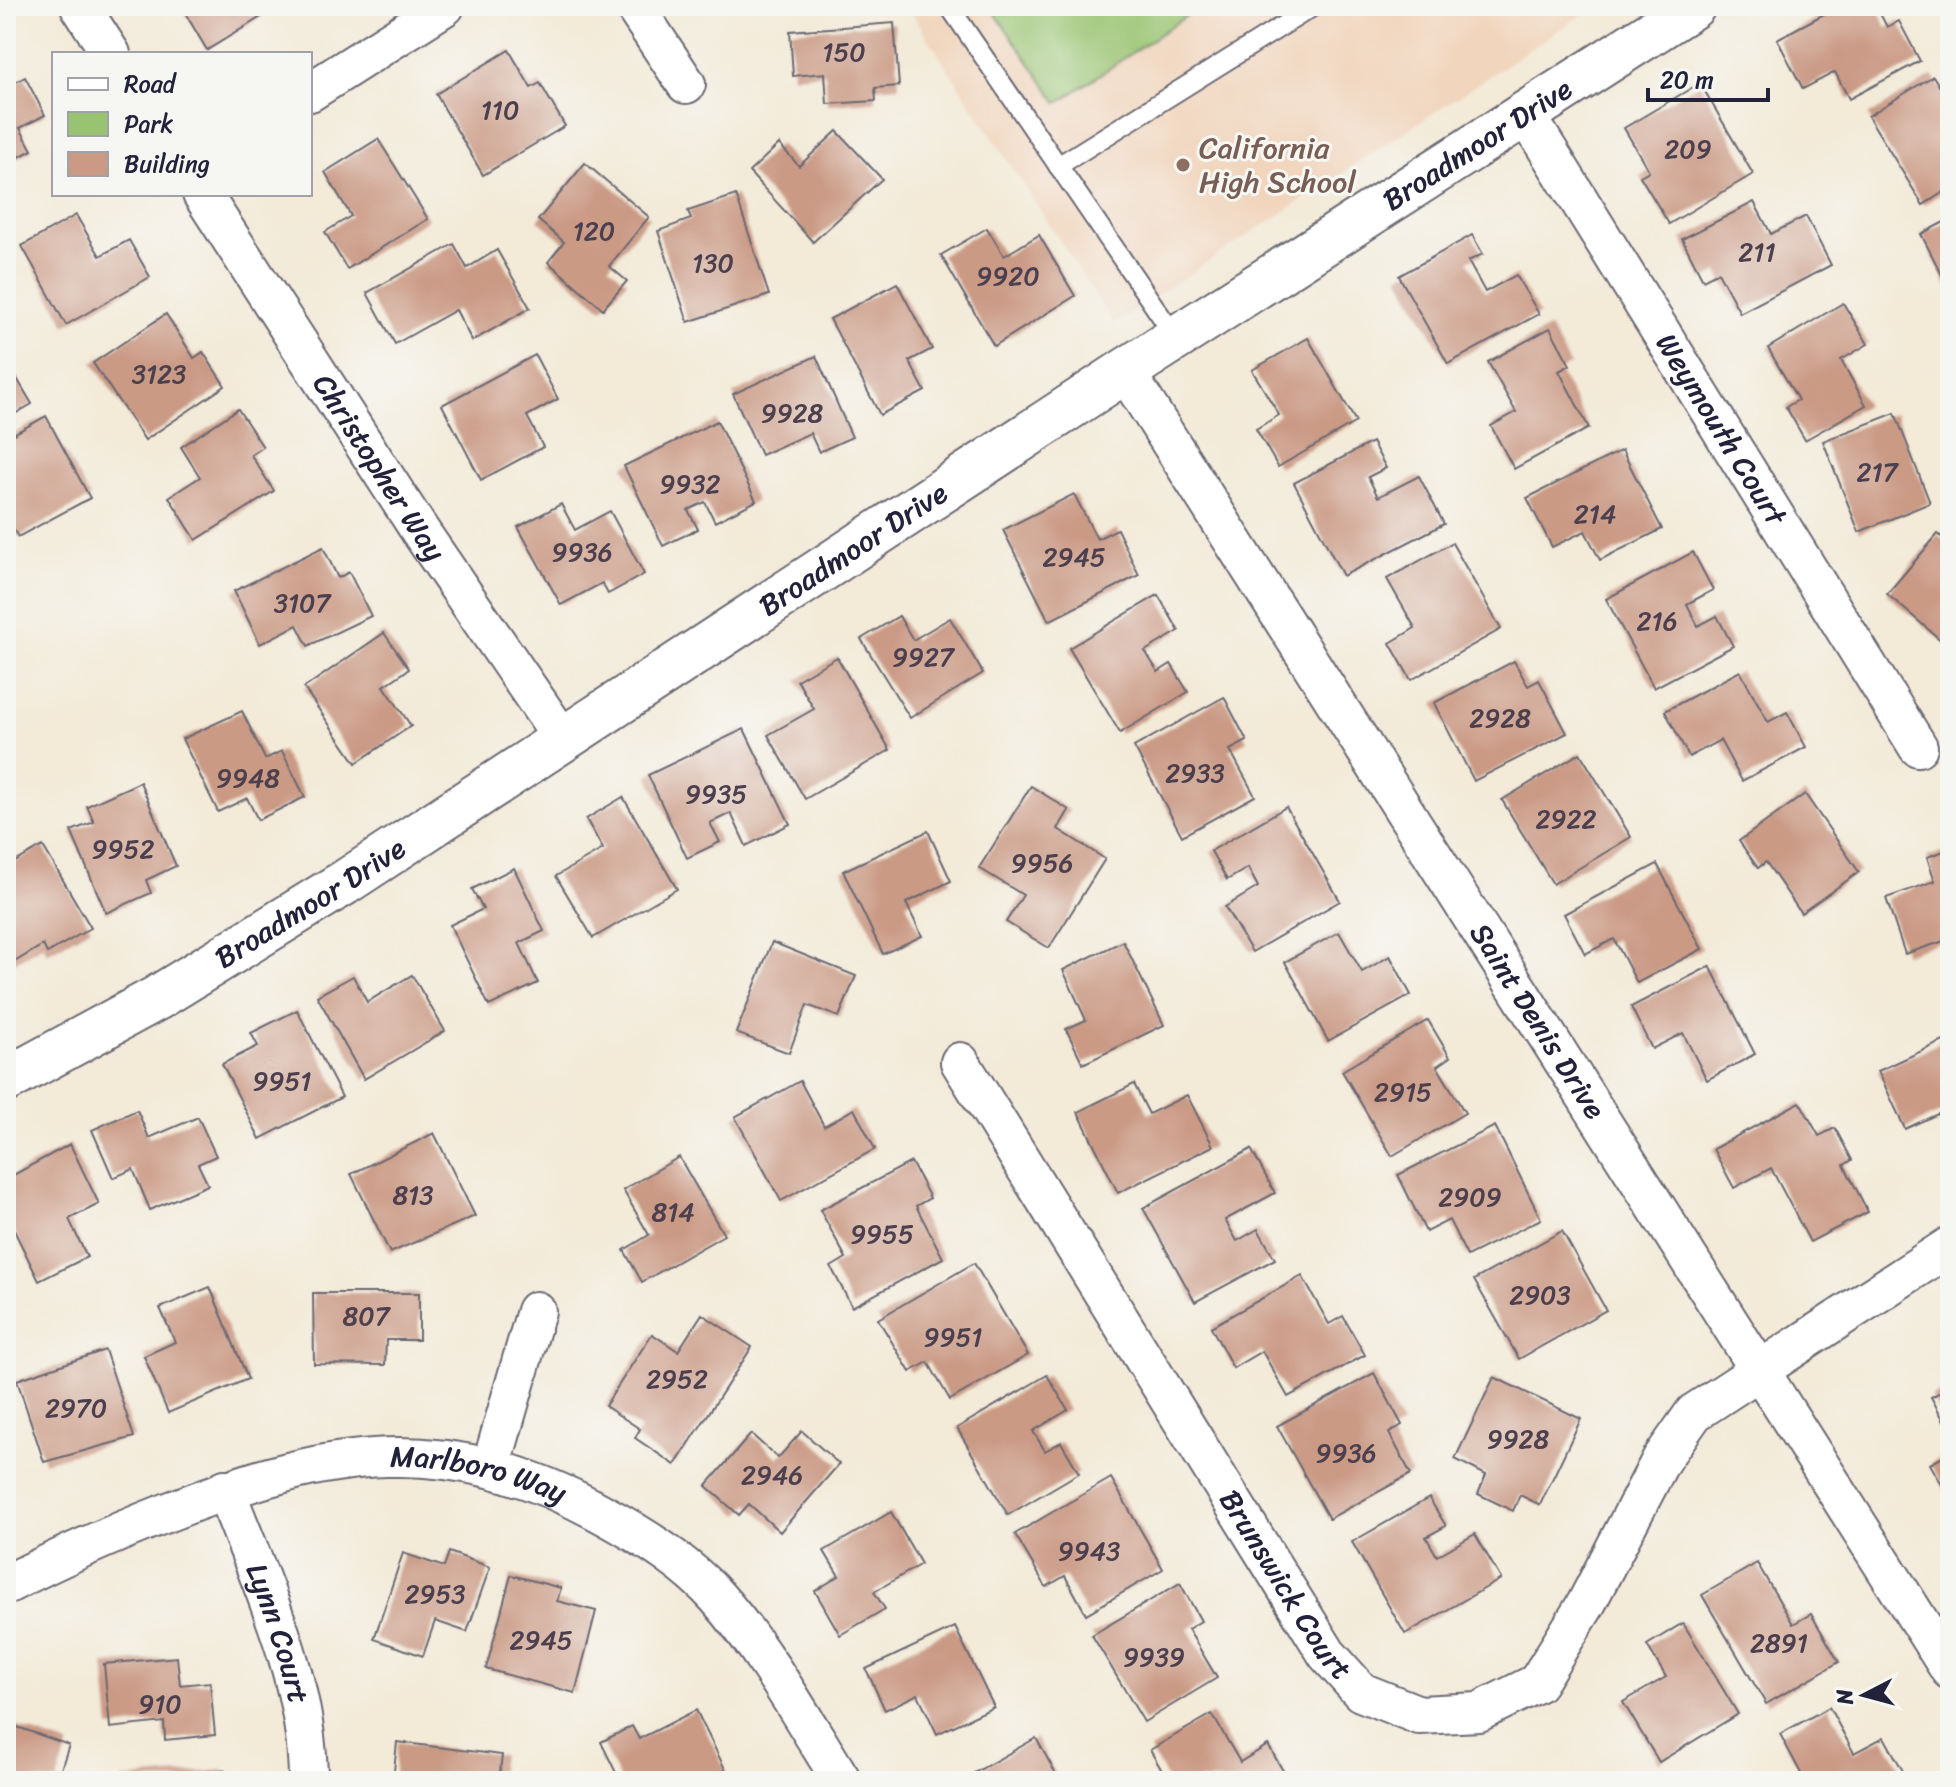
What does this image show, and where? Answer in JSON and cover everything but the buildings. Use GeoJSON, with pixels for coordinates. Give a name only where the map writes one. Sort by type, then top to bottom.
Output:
{"type":"FeatureCollection","features":[{"type":"Feature","properties":{"kind":"street"},"geometry":{"type":"LineString","coordinates":[[80,6],[110,52]]}},
{"type":"Feature","properties":{"kind":"street"},"geometry":{"type":"LineString","coordinates":[[312,91],[445,6]]}},
{"type":"Feature","properties":{"kind":"street"},"geometry":{"type":"LineString","coordinates":[[634,6],[686,84]]}},
{"type":"Feature","properties":{"kind":"street","name":"Broadmoor Drive"},"geometry":{"type":"LineString","coordinates":[[6,1080],[157,998],[344,883],[1125,371],[1693,6]]}},
{"type":"Feature","properties":{"kind":"street","name":"Weymouth Court"},"geometry":{"type":"LineString","coordinates":[[1525,113],[1918,747]]}},
{"type":"Feature","properties":{"kind":"street","name":"Christopher Way"},"geometry":{"type":"LineString","coordinates":[[203,196],[420,531],[562,738]]}},
{"type":"Feature","properties":{"kind":"street","name":"Saint Denis Drive"},"geometry":{"type":"LineString","coordinates":[[1125,371],[1950,1670]]}},
{"type":"Feature","properties":{"kind":"street","name":"Brunswick Court"},"geometry":{"type":"LineString","coordinates":[[960,1062],[1327,1654],[1361,1692],[1419,1715],[1479,1712],[1537,1683],[1586,1604],[1661,1460],[1694,1413],[1950,1246]]}},
{"type":"Feature","properties":{"kind":"street"},"geometry":{"type":"LineString","coordinates":[[491,1467],[536,1311]]}},
{"type":"Feature","properties":{"kind":"street","name":"Marlboro Way"},"geometry":{"type":"LineString","coordinates":[[6,1585],[128,1528],[225,1489],[290,1469],[343,1459],[406,1455],[491,1467],[562,1493],[621,1524],[714,1594],[756,1644],[842,1781]]}},
{"type":"Feature","properties":{"kind":"street","name":"Lynn Court"},"geometry":{"type":"LineString","coordinates":[[225,1489],[298,1694],[308,1752],[308,1781]]}},
{"type":"Feature","properties":{"kind":"lane"},"geometry":{"type":"LineString","coordinates":[[949,6],[1176,338]]}},
{"type":"Feature","properties":{"kind":"lane"},"geometry":{"type":"LineString","coordinates":[[1058,166],[1314,6]]}},
{"type":"Feature","properties":{"kind":"shaded area","name":"California High School"},"geometry":{"type":"Polygon","coordinates":[[[907,6],[1595,6],[1114,324],[907,6]]]}},
{"type":"Feature","properties":{"kind":"green space"},"geometry":{"type":"Polygon","coordinates":[[[990,6],[1201,6],[1058,103],[990,6]]]}},
{"type":"Feature","properties":{"kind":"place","name":"California High School"},"geometry":{"type":"Point","coordinates":[1183,165]}}]}
